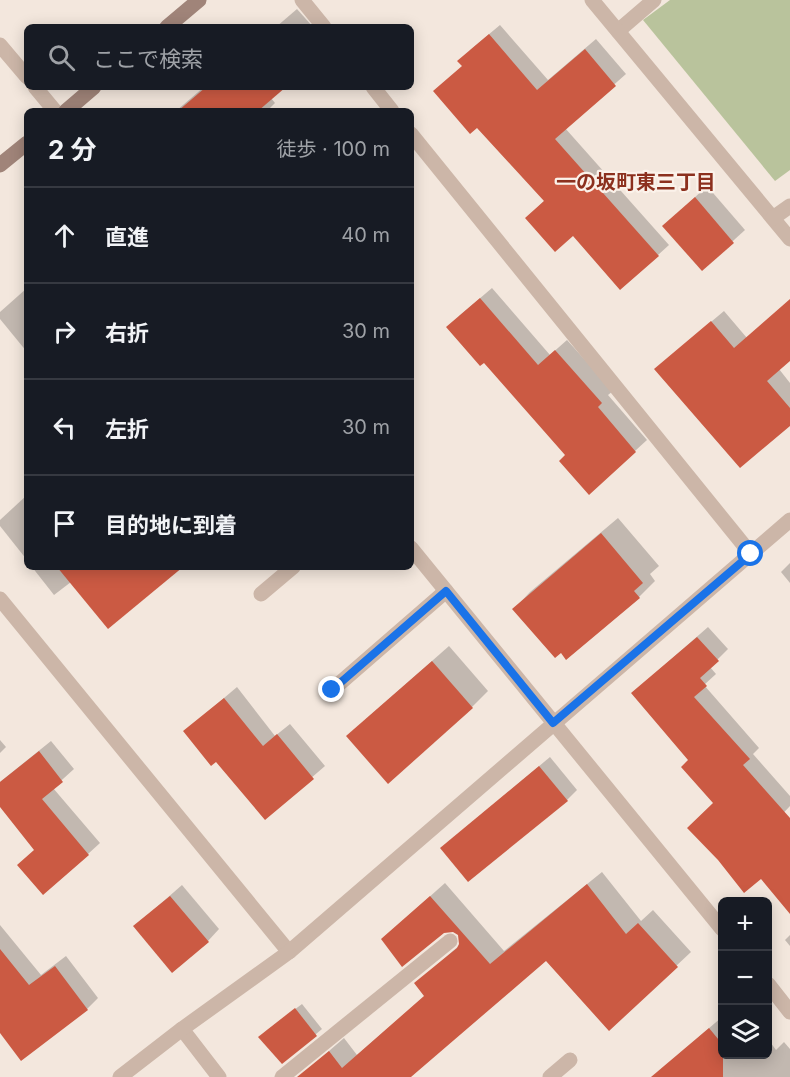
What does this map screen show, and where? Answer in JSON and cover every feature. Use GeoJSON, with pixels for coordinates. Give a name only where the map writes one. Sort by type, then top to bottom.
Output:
{"type":"FeatureCollection","features":[{"type":"Feature","properties":{"kind":"street"},"geometry":{"type":"LineString","coordinates":[[171,24],[200,0]]}},
{"type":"Feature","properties":{"kind":"street"},"geometry":{"type":"LineString","coordinates":[[302,0],[322,24]]}},
{"type":"Feature","properties":{"kind":"street"},"geometry":{"type":"LineString","coordinates":[[592,0],[790,239]]}},
{"type":"Feature","properties":{"kind":"street"},"geometry":{"type":"LineString","coordinates":[[618,31],[654,0]]}},
{"type":"Feature","properties":{"kind":"street"},"geometry":{"type":"LineString","coordinates":[[0,45],[24,73]]}},
{"type":"Feature","properties":{"kind":"street"},"geometry":{"type":"LineString","coordinates":[[38,90],[52,108]]}},
{"type":"Feature","properties":{"kind":"street"},"geometry":{"type":"LineString","coordinates":[[70,108],[90,90]]}},
{"type":"Feature","properties":{"kind":"street"},"geometry":{"type":"LineString","coordinates":[[375,90],[390,108]]}},
{"type":"Feature","properties":{"kind":"street"},"geometry":{"type":"LineString","coordinates":[[414,138],[751,554]]}},
{"type":"Feature","properties":{"kind":"street"},"geometry":{"type":"LineString","coordinates":[[0,165],[24,145]]}},
{"type":"Feature","properties":{"kind":"street"},"geometry":{"type":"LineString","coordinates":[[773,218],[790,206]]}},
{"type":"Feature","properties":{"kind":"street"},"geometry":{"type":"LineString","coordinates":[[120,1077],[289,952],[790,520]]}},
{"type":"Feature","properties":{"kind":"street"},"geometry":{"type":"LineString","coordinates":[[414,553],[718,923]]}},
{"type":"Feature","properties":{"kind":"street"},"geometry":{"type":"LineString","coordinates":[[261,594],[289,570]]}},
{"type":"Feature","properties":{"kind":"street"},"geometry":{"type":"LineString","coordinates":[[332,690],[446,591]]}},
{"type":"Feature","properties":{"kind":"street"},"geometry":{"type":"LineString","coordinates":[[0,599],[289,952]]}},
{"type":"Feature","properties":{"kind":"street"},"geometry":{"type":"LineString","coordinates":[[282,1077],[450,941]]}},
{"type":"Feature","properties":{"kind":"street"},"geometry":{"type":"LineString","coordinates":[[772,989],[790,1012]]}},
{"type":"Feature","properties":{"kind":"street"},"geometry":{"type":"LineString","coordinates":[[182,1029],[219,1077]]}},
{"type":"Feature","properties":{"kind":"street"},"geometry":{"type":"LineString","coordinates":[[550,1077],[570,1060]]}},
{"type":"Feature","properties":{"kind":"green space"},"geometry":{"type":"Polygon","coordinates":[[[670,0],[790,0],[790,170],[775,181],[643,20],[670,0]]]}},
{"type":"Feature","properties":{"kind":"building"},"geometry":{"type":"Polygon","coordinates":[[[489,34],[537,90],[585,49],[616,86],[555,139],[659,256],[620,290],[573,236],[555,252],[525,218],[544,201],[477,128],[470,134],[433,91],[462,66],[457,61],[489,34]]]}},
{"type":"Feature","properties":{"kind":"building"},"geometry":{"type":"Polygon","coordinates":[[[202,90],[282,90],[262,108],[182,108],[202,90]]]}},
{"type":"Feature","properties":{"kind":"building"},"geometry":{"type":"Polygon","coordinates":[[[695,197],[734,243],[702,271],[662,226],[695,197]]]}},
{"type":"Feature","properties":{"kind":"building"},"geometry":{"type":"Polygon","coordinates":[[[480,298],[538,365],[555,350],[602,403],[598,407],[636,452],[589,495],[559,461],[565,455],[484,363],[480,366],[446,327],[480,298]]]}},
{"type":"Feature","properties":{"kind":"building"},"geometry":{"type":"Polygon","coordinates":[[[790,299],[790,361],[767,381],[790,408],[790,426],[740,468],[654,369],[711,321],[734,348],[790,299]]]}},
{"type":"Feature","properties":{"kind":"building"},"geometry":{"type":"Polygon","coordinates":[[[601,533],[643,583],[634,591],[640,598],[566,660],[561,653],[555,658],[512,609],[601,533]]]}},
{"type":"Feature","properties":{"kind":"building"},"geometry":{"type":"Polygon","coordinates":[[[59,570],[179,570],[108,629],[59,570]]]}},
{"type":"Feature","properties":{"kind":"building"},"geometry":{"type":"Polygon","coordinates":[[[697,637],[719,661],[700,678],[707,686],[694,697],[750,759],[743,765],[790,818],[790,914],[761,879],[744,893],[718,860],[687,828],[713,803],[681,767],[688,760],[631,693],[697,637]]]}},
{"type":"Feature","properties":{"kind":"building"},"geometry":{"type":"Polygon","coordinates":[[[432,661],[473,708],[388,784],[346,736],[432,661]]]}},
{"type":"Feature","properties":{"kind":"building"},"geometry":{"type":"Polygon","coordinates":[[[224,698],[263,746],[277,734],[314,779],[265,820],[216,762],[211,766],[183,731],[224,698]]]}},
{"type":"Feature","properties":{"kind":"building"},"geometry":{"type":"Polygon","coordinates":[[[39,751],[63,782],[42,799],[89,855],[43,895],[17,865],[34,850],[0,807],[0,782],[39,751]]]}},
{"type":"Feature","properties":{"kind":"building"},"geometry":{"type":"Polygon","coordinates":[[[539,766],[568,801],[468,882],[440,848],[539,766]]]}},
{"type":"Feature","properties":{"kind":"building"},"geometry":{"type":"Polygon","coordinates":[[[587,884],[626,934],[638,923],[678,967],[609,1031],[546,961],[411,1077],[297,1077],[329,1051],[342,1068],[424,996],[414,983],[457,948],[458,935],[453,932],[444,933],[402,967],[381,939],[430,896],[490,964],[587,884]]]}},
{"type":"Feature","properties":{"kind":"building"},"geometry":{"type":"Polygon","coordinates":[[[170,896],[209,942],[172,973],[133,926],[170,896]]]}},
{"type":"Feature","properties":{"kind":"building"},"geometry":{"type":"Polygon","coordinates":[[[0,949],[29,985],[55,966],[88,1010],[21,1061],[0,1033],[0,949]]]}},
{"type":"Feature","properties":{"kind":"building"},"geometry":{"type":"Polygon","coordinates":[[[295,1008],[317,1036],[282,1064],[258,1037],[295,1008]]]}},
{"type":"Feature","properties":{"kind":"building"},"geometry":{"type":"Polygon","coordinates":[[[709,1028],[718,1039],[718,1059],[723,1059],[723,1077],[651,1077],[709,1028]]]}},
{"type":"Feature","properties":{"kind":"district","name":"一の坂町東三丁目"},"geometry":{"type":"Point","coordinates":[636,182]}},
{"type":"Feature","properties":{"kind":"route"},"geometry":{"type":"LineString","coordinates":[[332,690],[446,591],[553,723],[751,554]]}}]}
